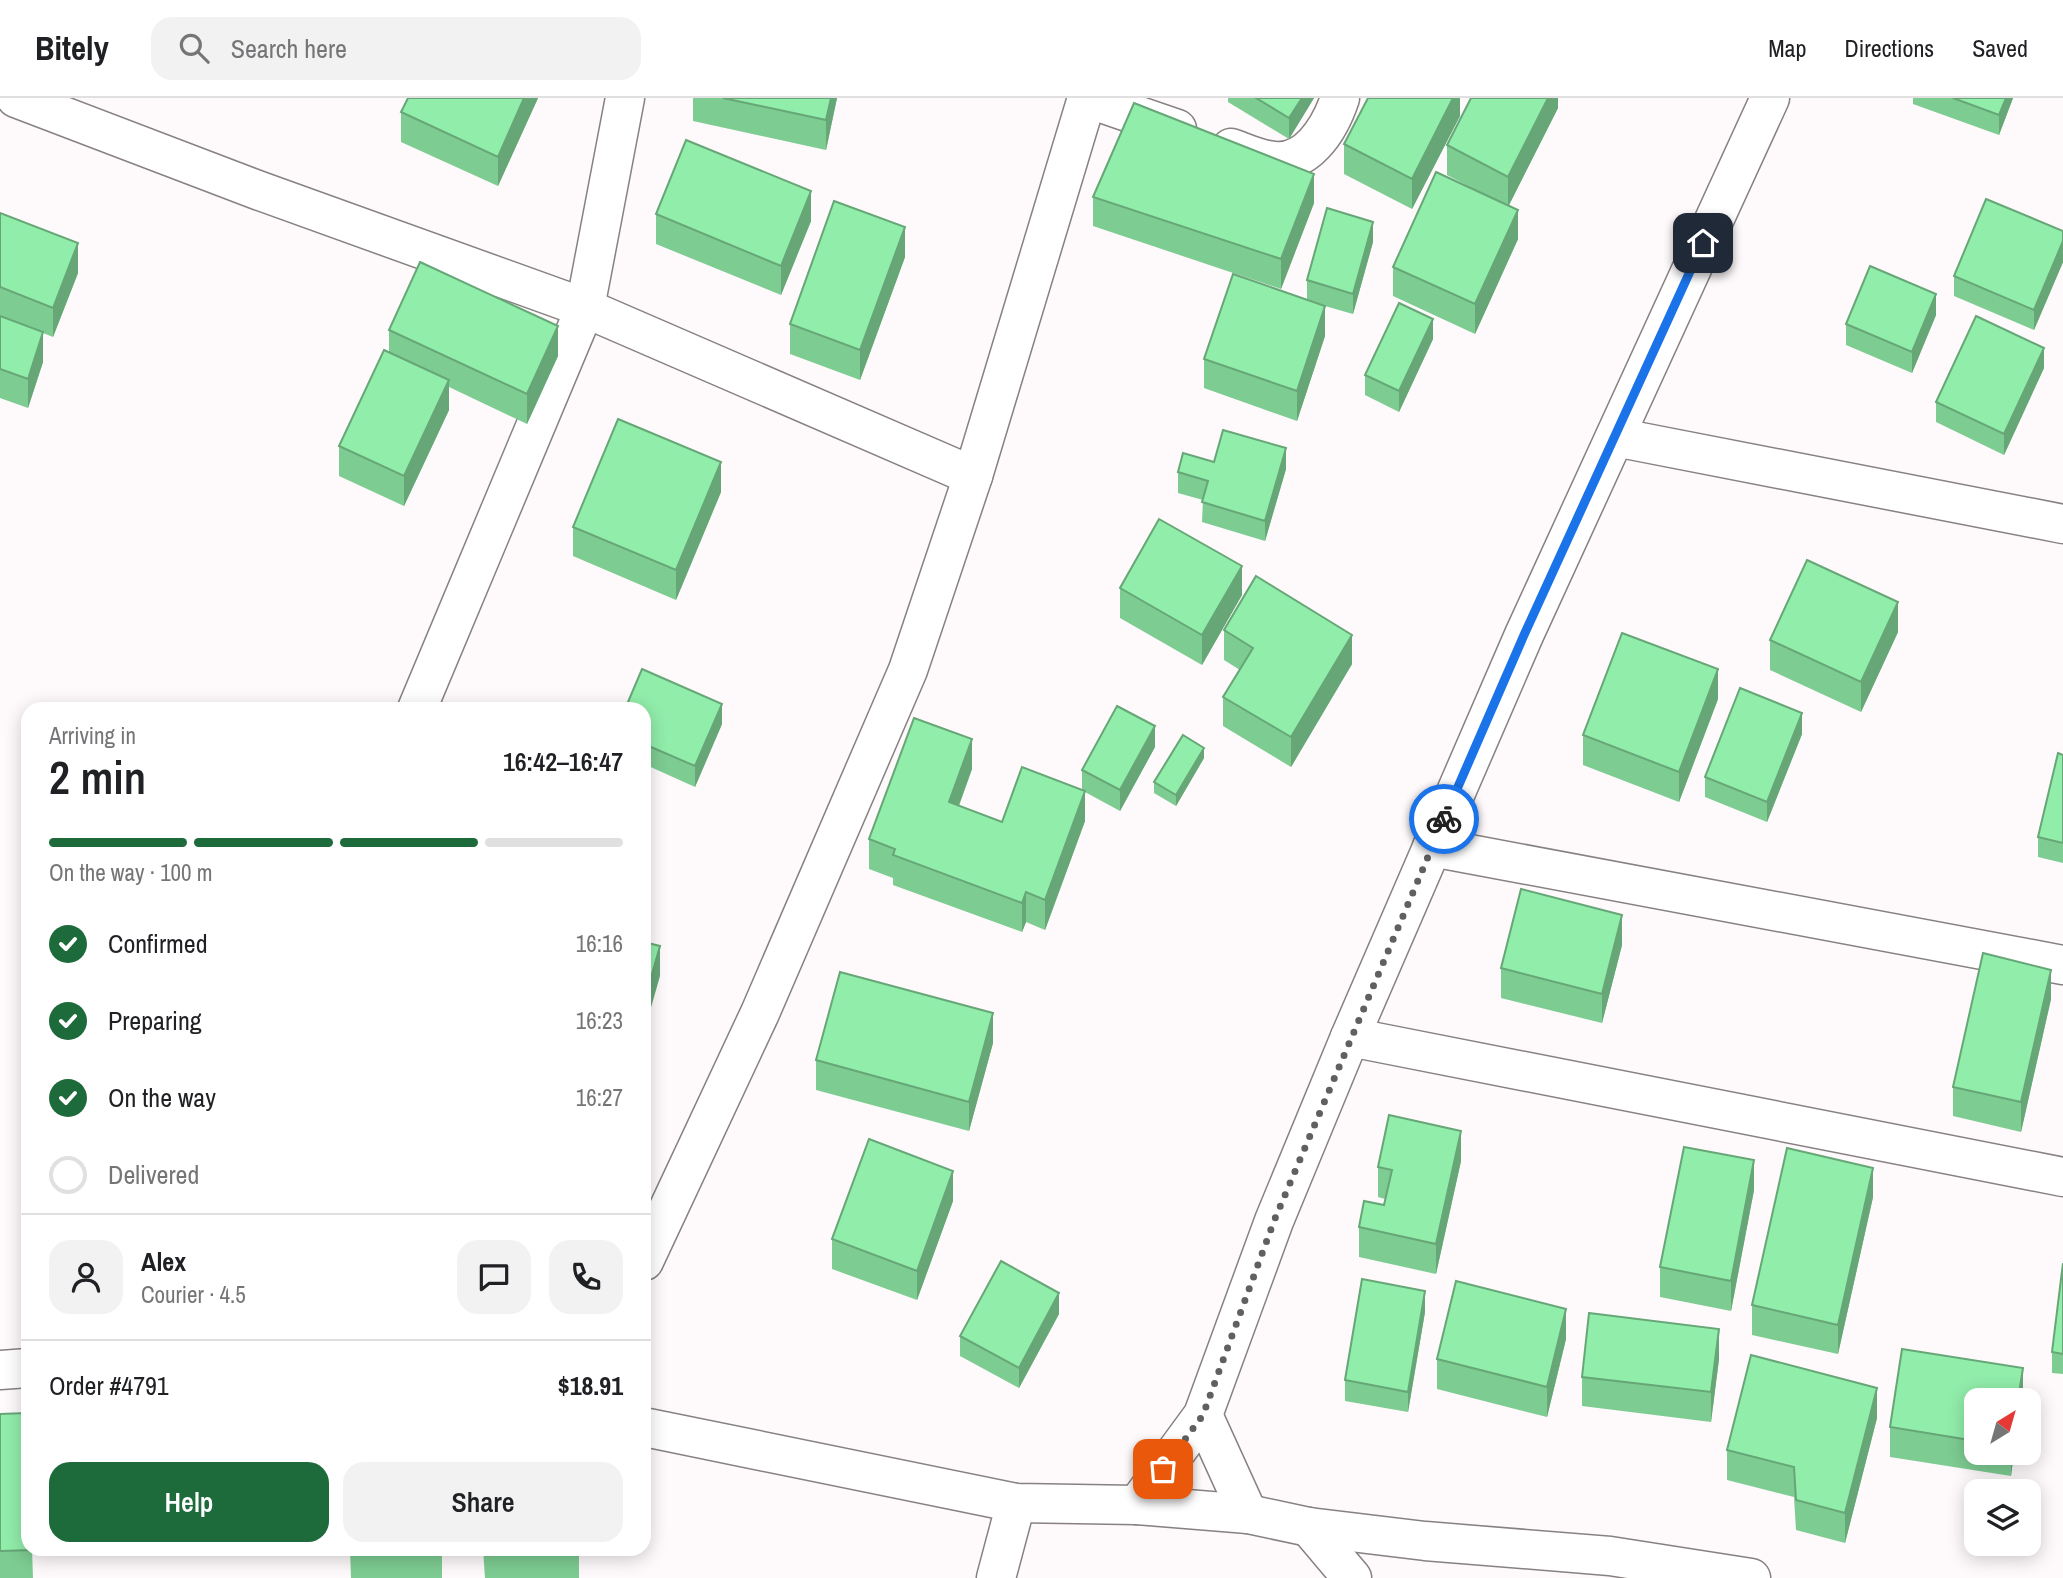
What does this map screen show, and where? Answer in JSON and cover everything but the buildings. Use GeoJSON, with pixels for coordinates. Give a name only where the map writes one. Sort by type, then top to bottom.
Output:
{"type":"FeatureCollection","features":[{"type":"Feature","properties":{"kind":"street"},"geometry":{"type":"LineString","coordinates":[[16,98],[260,191],[585,308],[973,476]]}},
{"type":"Feature","properties":{"kind":"street"},"geometry":{"type":"LineString","coordinates":[[420,702],[585,308],[625,98]]}},
{"type":"Feature","properties":{"kind":"street"},"geometry":{"type":"LineString","coordinates":[[651,1246],[761,1013],[908,670],[973,476],[1087,98],[1270,161],[1290,159],[1316,145],[1333,117],[1339,98]]}},
{"type":"Feature","properties":{"kind":"street"},"geometry":{"type":"LineString","coordinates":[[1136,1505],[1203,1415],[1274,1221],[1350,1037],[1524,635],[1770,98]]}},
{"type":"Feature","properties":{"kind":"street"},"geometry":{"type":"LineString","coordinates":[[1615,437],[2063,524]]}},
{"type":"Feature","properties":{"kind":"street"},"geometry":{"type":"LineString","coordinates":[[1432,847],[2063,965]]}},
{"type":"Feature","properties":{"kind":"street"},"geometry":{"type":"LineString","coordinates":[[1350,1037],[2063,1177]]}},
{"type":"Feature","properties":{"kind":"street"},"geometry":{"type":"LineString","coordinates":[[0,1370],[21,1368]]}},
{"type":"Feature","properties":{"kind":"street"},"geometry":{"type":"LineString","coordinates":[[1203,1415],[1248,1514]]}},
{"type":"Feature","properties":{"kind":"street"},"geometry":{"type":"LineString","coordinates":[[651,1428],[1016,1503],[1136,1505],[1248,1514],[1309,1527],[1424,1541],[1610,1556],[1751,1578]]}},
{"type":"Feature","properties":{"kind":"street"},"geometry":{"type":"LineString","coordinates":[[996,1578],[1016,1503]]}},
{"type":"Feature","properties":{"kind":"street"},"geometry":{"type":"LineString","coordinates":[[1309,1527],[1352,1578]]}},
{"type":"Feature","properties":{"kind":"way so far"},"geometry":{"type":"LineString","coordinates":[[1163,1469],[1203,1415],[1274,1221],[1444,819]]}},
{"type":"Feature","properties":{"kind":"route"},"geometry":{"type":"LineString","coordinates":[[1444,819],[1524,635],[1703,243]]}}]}
